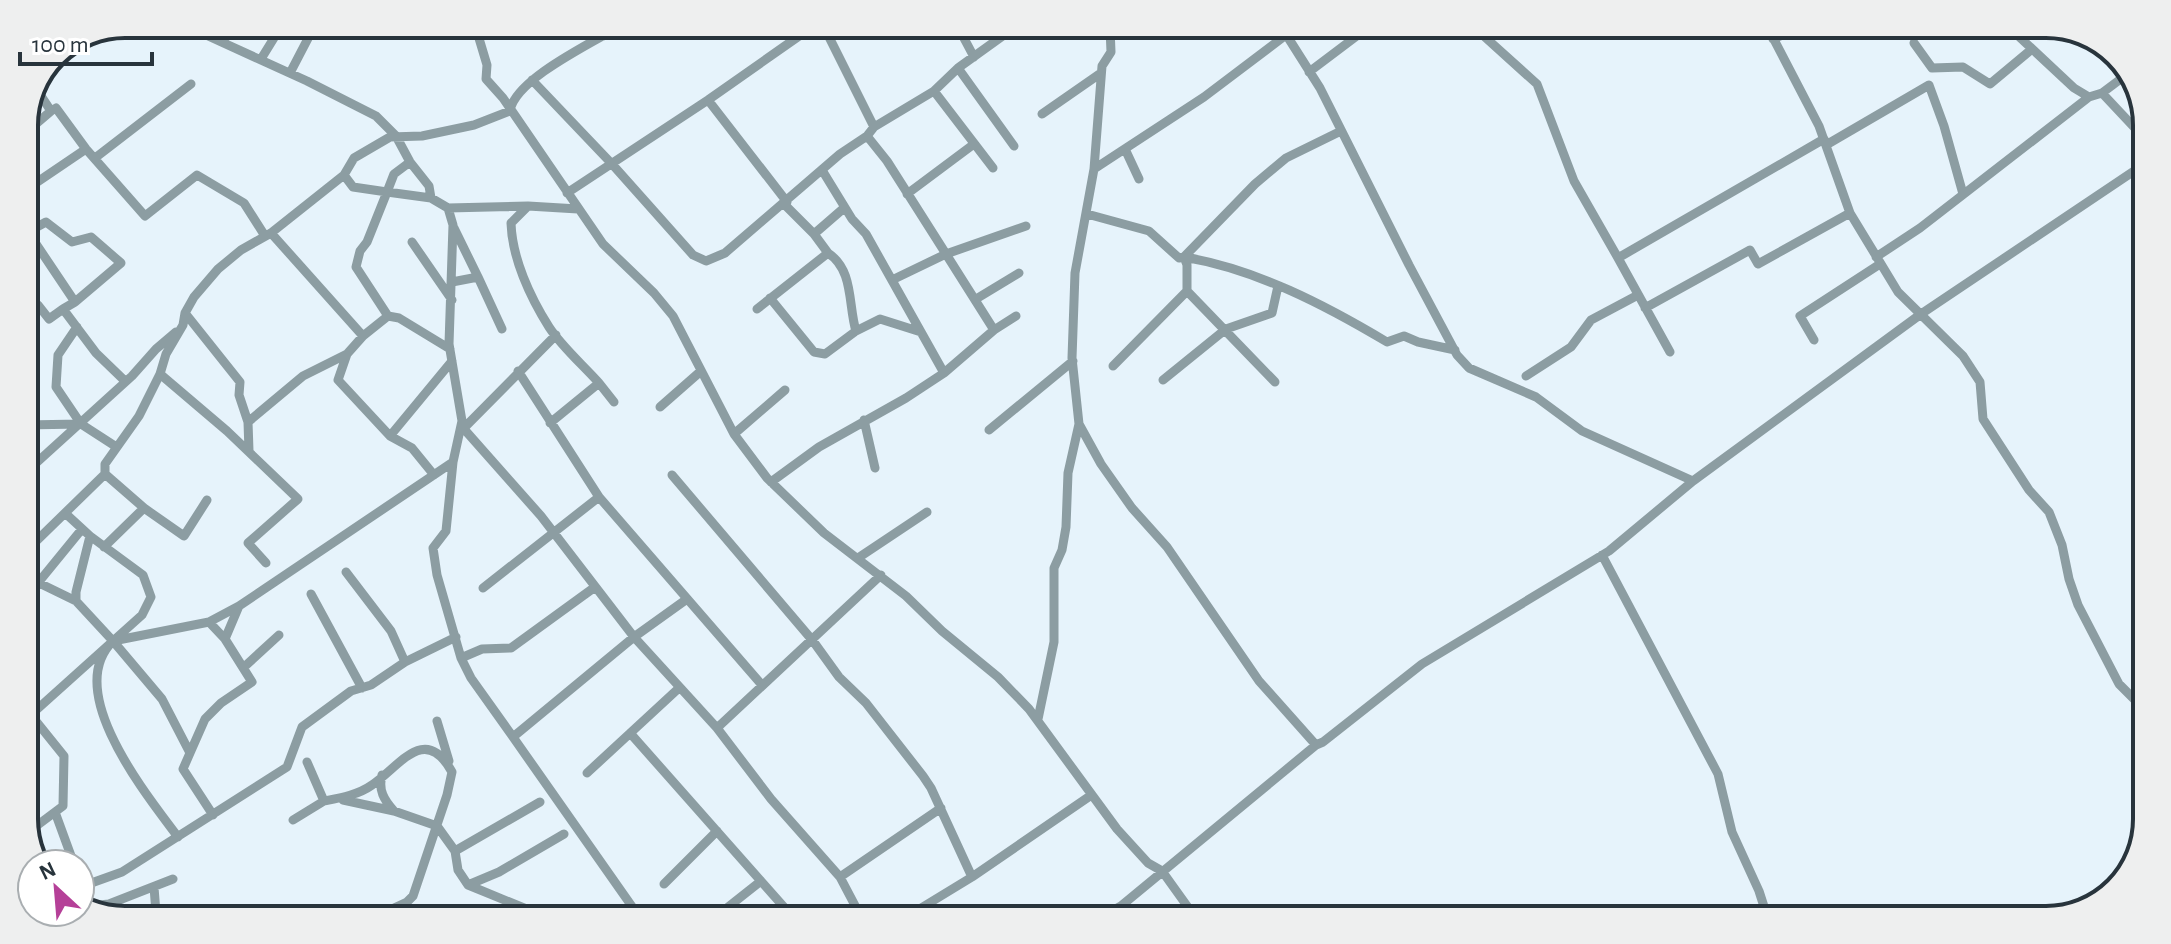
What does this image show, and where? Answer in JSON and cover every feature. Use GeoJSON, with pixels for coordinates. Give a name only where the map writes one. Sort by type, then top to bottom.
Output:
{"type":"FeatureCollection","features":[{"type":"Feature","properties":{"kind":"street"},"geometry":{"type":"LineString","coordinates":[[213,38],[376,116],[396,136],[410,162],[429,186],[431,198]]}},
{"type":"Feature","properties":{"kind":"street"},"geometry":{"type":"LineString","coordinates":[[222,42],[225,38]]}},
{"type":"Feature","properties":{"kind":"street"},"geometry":{"type":"LineString","coordinates":[[261,59],[274,38]]}},
{"type":"Feature","properties":{"kind":"street"},"geometry":{"type":"LineString","coordinates":[[290,73],[308,38]]}},
{"type":"Feature","properties":{"kind":"street"},"geometry":{"type":"LineString","coordinates":[[479,38],[487,65],[486,79],[503,98],[603,244],[654,293],[673,316],[734,434],[771,482],[824,533],[881,575],[998,677],[1038,719],[1090,796],[1133,848],[1162,871],[1187,906]]}},
{"type":"Feature","properties":{"kind":"street"},"geometry":{"type":"LineString","coordinates":[[510,111],[512,100],[532,80],[600,38]]}},
{"type":"Feature","properties":{"kind":"street"},"geometry":{"type":"LineString","coordinates":[[567,193],[796,38]]}},
{"type":"Feature","properties":{"kind":"street"},"geometry":{"type":"LineString","coordinates":[[830,38],[874,127]]}},
{"type":"Feature","properties":{"kind":"street"},"geometry":{"type":"LineString","coordinates":[[964,38],[974,57]]}},
{"type":"Feature","properties":{"kind":"street"},"geometry":{"type":"LineString","coordinates":[[532,80],[693,255],[706,261],[725,253],[874,127],[934,91],[958,68],[1000,38]]}},
{"type":"Feature","properties":{"kind":"street"},"geometry":{"type":"LineString","coordinates":[[1038,719],[1054,642],[1054,568],[1062,550],[1066,527],[1068,473],[1079,424],[1071,326],[1075,273],[1094,169],[1102,66],[1111,52],[1110,38]]}},
{"type":"Feature","properties":{"kind":"street"},"geometry":{"type":"LineString","coordinates":[[1094,169],[1204,97],[1277,38]]}},
{"type":"Feature","properties":{"kind":"street"},"geometry":{"type":"LineString","coordinates":[[1288,38],[1341,131],[1455,350],[1469,368],[1536,397],[1582,431],[1693,481]]}},
{"type":"Feature","properties":{"kind":"street"},"geometry":{"type":"LineString","coordinates":[[1309,72],[1354,38]]}},
{"type":"Feature","properties":{"kind":"street"},"geometry":{"type":"LineString","coordinates":[[1486,38],[1537,84],[1574,181],[1670,352]]}},
{"type":"Feature","properties":{"kind":"street"},"geometry":{"type":"LineString","coordinates":[[1773,38],[1825,142],[1850,213],[1878,261],[1898,292],[1963,356],[1980,382],[1983,419],[2029,490],[2049,512],[2062,545],[2078,605],[2119,684],[2133,698]]}},
{"type":"Feature","properties":{"kind":"street"},"geometry":{"type":"LineString","coordinates":[[2020,38],[2074,88],[2089,97]]}},
{"type":"Feature","properties":{"kind":"street"},"geometry":{"type":"LineString","coordinates":[[1914,43],[1932,68],[1963,67],[1990,84],[2032,49]]}},
{"type":"Feature","properties":{"kind":"street"},"geometry":{"type":"LineString","coordinates":[[958,68],[1014,146]]}},
{"type":"Feature","properties":{"kind":"street"},"geometry":{"type":"LineString","coordinates":[[1042,114],[1101,73]]}},
{"type":"Feature","properties":{"kind":"street"},"geometry":{"type":"LineString","coordinates":[[1814,340],[1800,316],[1878,261],[2089,97],[2102,93],[2120,80]]}},
{"type":"Feature","properties":{"kind":"street"},"geometry":{"type":"LineString","coordinates":[[95,158],[191,84]]}},
{"type":"Feature","properties":{"kind":"street"},"geometry":{"type":"LineString","coordinates":[[1618,258],[1929,85],[1963,194]]}},
{"type":"Feature","properties":{"kind":"street"},"geometry":{"type":"LineString","coordinates":[[934,91],[993,168]]}},
{"type":"Feature","properties":{"kind":"street"},"geometry":{"type":"LineString","coordinates":[[2102,93],[2133,126]]}},
{"type":"Feature","properties":{"kind":"street"},"geometry":{"type":"LineString","coordinates":[[42,98],[51,111]]}},
{"type":"Feature","properties":{"kind":"street"},"geometry":{"type":"LineString","coordinates":[[708,100],[785,203],[828,253],[839,260],[850,289],[851,316],[856,331]]}},
{"type":"Feature","properties":{"kind":"street"},"geometry":{"type":"LineString","coordinates":[[38,122],[56,108],[86,149],[145,216],[197,175],[244,203],[268,235],[363,336]]}},
{"type":"Feature","properties":{"kind":"street"},"geometry":{"type":"LineString","coordinates":[[38,539],[105,474],[105,464],[139,416],[160,374],[166,354],[183,325],[185,313],[194,297],[218,269],[268,235],[344,175],[354,158],[396,136],[422,136],[474,125],[510,111]]}},
{"type":"Feature","properties":{"kind":"street"},"geometry":{"type":"LineString","coordinates":[[1184,257],[1255,184],[1286,158],[1341,131]]}},
{"type":"Feature","properties":{"kind":"street"},"geometry":{"type":"LineString","coordinates":[[867,136],[994,330]]}},
{"type":"Feature","properties":{"kind":"street"},"geometry":{"type":"LineString","coordinates":[[907,194],[974,144]]}},
{"type":"Feature","properties":{"kind":"street"},"geometry":{"type":"LineString","coordinates":[[38,182],[86,149]]}},
{"type":"Feature","properties":{"kind":"street"},"geometry":{"type":"LineString","coordinates":[[1125,149],[1139,179]]}},
{"type":"Feature","properties":{"kind":"street"},"geometry":{"type":"LineString","coordinates":[[410,162],[394,174],[356,267],[388,316],[399,318],[450,349]]}},
{"type":"Feature","properties":{"kind":"street"},"geometry":{"type":"LineString","coordinates":[[822,170],[844,208],[866,234],[944,373]]}},
{"type":"Feature","properties":{"kind":"street"},"geometry":{"type":"LineString","coordinates":[[1121,906],[1316,745],[1422,664],[1602,555],[1693,481],[1921,314],[2133,172]]}},
{"type":"Feature","properties":{"kind":"street"},"geometry":{"type":"LineString","coordinates":[[344,175],[353,187],[431,198],[448,208],[528,206],[578,209]]}},
{"type":"Feature","properties":{"kind":"street"},"geometry":{"type":"LineString","coordinates":[[528,206],[511,223],[511,239],[531,290],[550,329],[614,402]]}},
{"type":"Feature","properties":{"kind":"street"},"geometry":{"type":"LineString","coordinates":[[448,208],[502,329]]}},
{"type":"Feature","properties":{"kind":"street"},"geometry":{"type":"LineString","coordinates":[[814,234],[844,208]]}},
{"type":"Feature","properties":{"kind":"street"},"geometry":{"type":"LineString","coordinates":[[1645,308],[1750,250],[1758,264],[1850,213]]}},
{"type":"Feature","properties":{"kind":"street"},"geometry":{"type":"LineString","coordinates":[[1087,214],[1149,231],[1179,258],[1204,260],[1278,286],[1333,310],[1387,342],[1404,336],[1455,350]]}},
{"type":"Feature","properties":{"kind":"street"},"geometry":{"type":"LineString","coordinates":[[38,225],[46,222],[72,242],[91,237],[121,263],[75,302],[49,319],[38,305]]}},
{"type":"Feature","properties":{"kind":"street"},"geometry":{"type":"LineString","coordinates":[[453,225],[450,349],[462,431],[453,462],[446,531],[433,548],[437,575],[461,658],[471,678],[632,906]]}},
{"type":"Feature","properties":{"kind":"street"},"geometry":{"type":"LineString","coordinates":[[892,280],[946,254],[1026,226]]}},
{"type":"Feature","properties":{"kind":"street"},"geometry":{"type":"LineString","coordinates":[[412,242],[452,300]]}},
{"type":"Feature","properties":{"kind":"street"},"geometry":{"type":"LineString","coordinates":[[38,249],[75,302]]}},
{"type":"Feature","properties":{"kind":"street"},"geometry":{"type":"LineString","coordinates":[[757,309],[828,253]]}},
{"type":"Feature","properties":{"kind":"street"},"geometry":{"type":"LineString","coordinates":[[1184,257],[1187,291],[1275,382]]}},
{"type":"Feature","properties":{"kind":"street"},"geometry":{"type":"LineString","coordinates":[[976,299],[1019,273]]}},
{"type":"Feature","properties":{"kind":"street"},"geometry":{"type":"LineString","coordinates":[[452,282],[478,277]]}},
{"type":"Feature","properties":{"kind":"street"},"geometry":{"type":"LineString","coordinates":[[1163,380],[1225,330],[1272,313],[1278,286]]}},
{"type":"Feature","properties":{"kind":"street"},"geometry":{"type":"LineString","coordinates":[[1113,366],[1187,291]]}},
{"type":"Feature","properties":{"kind":"street"},"geometry":{"type":"LineString","coordinates":[[1526,376],[1571,347],[1591,320],[1638,295]]}},
{"type":"Feature","properties":{"kind":"street"},"geometry":{"type":"LineString","coordinates":[[770,298],[814,352],[825,354],[856,331],[880,319],[921,332]]}},
{"type":"Feature","properties":{"kind":"street"},"geometry":{"type":"LineString","coordinates":[[63,309],[96,353],[125,381]]}},
{"type":"Feature","properties":{"kind":"street"},"geometry":{"type":"LineString","coordinates":[[185,313],[240,382],[239,395],[248,422],[249,451]]}},
{"type":"Feature","properties":{"kind":"street"},"geometry":{"type":"LineString","coordinates":[[248,422],[303,376],[347,354],[388,316]]}},
{"type":"Feature","properties":{"kind":"street"},"geometry":{"type":"LineString","coordinates":[[771,482],[819,447],[944,373],[994,330],[1016,316]]}},
{"type":"Feature","properties":{"kind":"street"},"geometry":{"type":"LineString","coordinates":[[38,462],[183,325]]}},
{"type":"Feature","properties":{"kind":"street"},"geometry":{"type":"LineString","coordinates":[[77,327],[58,355],[56,387],[81,424],[115,446]]}},
{"type":"Feature","properties":{"kind":"street"},"geometry":{"type":"LineString","coordinates":[[462,431],[556,335]]}},
{"type":"Feature","properties":{"kind":"street"},"geometry":{"type":"LineString","coordinates":[[347,354],[338,380],[390,436],[412,448],[434,475]]}},
{"type":"Feature","properties":{"kind":"street"},"geometry":{"type":"LineString","coordinates":[[390,436],[452,361]]}},
{"type":"Feature","properties":{"kind":"street"},"geometry":{"type":"LineString","coordinates":[[989,430],[1073,361]]}},
{"type":"Feature","properties":{"kind":"street"},"geometry":{"type":"LineString","coordinates":[[518,371],[599,497],[762,685]]}},
{"type":"Feature","properties":{"kind":"street"},"geometry":{"type":"LineString","coordinates":[[660,407],[701,371]]}},
{"type":"Feature","properties":{"kind":"street"},"geometry":{"type":"LineString","coordinates":[[160,374],[249,451],[298,499],[248,543],[266,563]]}},
{"type":"Feature","properties":{"kind":"street"},"geometry":{"type":"LineString","coordinates":[[550,423],[599,383]]}},
{"type":"Feature","properties":{"kind":"street"},"geometry":{"type":"LineString","coordinates":[[734,434],[785,390]]}},
{"type":"Feature","properties":{"kind":"street"},"geometry":{"type":"LineString","coordinates":[[864,420],[875,468]]}},
{"type":"Feature","properties":{"kind":"street"},"geometry":{"type":"LineString","coordinates":[[38,425],[81,424]]}},
{"type":"Feature","properties":{"kind":"street"},"geometry":{"type":"LineString","coordinates":[[1079,424],[1101,464],[1132,508],[1167,547],[1259,681],[1316,745]]}},
{"type":"Feature","properties":{"kind":"street"},"geometry":{"type":"LineString","coordinates":[[462,431],[555,534],[634,637],[717,728],[771,799],[840,877],[855,906]]}},
{"type":"Feature","properties":{"kind":"street"},"geometry":{"type":"LineString","coordinates":[[178,837],[142,789],[110,732],[97,696],[96,675],[105,650],[113,641],[209,622],[239,606],[453,462]]}},
{"type":"Feature","properties":{"kind":"street"},"geometry":{"type":"LineString","coordinates":[[105,474],[144,508],[184,536],[207,500]]}},
{"type":"Feature","properties":{"kind":"street"},"geometry":{"type":"LineString","coordinates":[[672,475],[813,641],[839,677],[891,733],[931,788],[972,877]]}},
{"type":"Feature","properties":{"kind":"street"},"geometry":{"type":"LineString","coordinates":[[483,588],[599,497]]}},
{"type":"Feature","properties":{"kind":"street"},"geometry":{"type":"LineString","coordinates":[[104,547],[144,508]]}},
{"type":"Feature","properties":{"kind":"street"},"geometry":{"type":"LineString","coordinates":[[858,558],[927,512]]}},
{"type":"Feature","properties":{"kind":"street"},"geometry":{"type":"LineString","coordinates":[[38,709],[142,615],[151,597],[143,575],[65,513]]}},
{"type":"Feature","properties":{"kind":"street"},"geometry":{"type":"LineString","coordinates":[[38,581],[86,532]]}},
{"type":"Feature","properties":{"kind":"street"},"geometry":{"type":"LineString","coordinates":[[76,601],[86,532]]}},
{"type":"Feature","properties":{"kind":"street"},"geometry":{"type":"LineString","coordinates":[[1602,555],[1718,774],[1732,832],[1764,906]]}},
{"type":"Feature","properties":{"kind":"street"},"geometry":{"type":"LineString","coordinates":[[346,572],[391,631],[405,662]]}},
{"type":"Feature","properties":{"kind":"street"},"geometry":{"type":"LineString","coordinates":[[717,728],[881,575]]}},
{"type":"Feature","properties":{"kind":"street"},"geometry":{"type":"LineString","coordinates":[[38,582],[76,601],[113,641],[162,699],[190,753]]}},
{"type":"Feature","properties":{"kind":"street"},"geometry":{"type":"LineString","coordinates":[[461,658],[482,649],[511,648],[595,587]]}},
{"type":"Feature","properties":{"kind":"street"},"geometry":{"type":"LineString","coordinates":[[311,594],[362,688]]}},
{"type":"Feature","properties":{"kind":"street"},"geometry":{"type":"LineString","coordinates":[[513,737],[634,637],[687,599]]}},
{"type":"Feature","properties":{"kind":"street"},"geometry":{"type":"LineString","coordinates":[[225,639],[239,606]]}},
{"type":"Feature","properties":{"kind":"street"},"geometry":{"type":"LineString","coordinates":[[209,622],[225,639],[252,682],[221,703],[205,719],[183,769],[213,815]]}},
{"type":"Feature","properties":{"kind":"street"},"geometry":{"type":"LineString","coordinates":[[243,668],[279,635]]}},
{"type":"Feature","properties":{"kind":"street"},"geometry":{"type":"LineString","coordinates":[[96,882],[122,872],[287,767],[302,727],[351,691],[371,685],[405,662],[456,637]]}},
{"type":"Feature","properties":{"kind":"street"},"geometry":{"type":"LineString","coordinates":[[587,773],[679,688]]}},
{"type":"Feature","properties":{"kind":"street"},"geometry":{"type":"LineString","coordinates":[[398,906],[413,896],[452,772],[437,721]]}},
{"type":"Feature","properties":{"kind":"street"},"geometry":{"type":"LineString","coordinates":[[38,729],[64,756],[63,806],[38,825]]}},
{"type":"Feature","properties":{"kind":"street"},"geometry":{"type":"LineString","coordinates":[[630,733],[783,906]]}},
{"type":"Feature","properties":{"kind":"street"},"geometry":{"type":"LineString","coordinates":[[293,820],[324,801],[365,789],[404,755],[421,750],[432,751],[443,756],[452,772]]}},
{"type":"Feature","properties":{"kind":"street"},"geometry":{"type":"LineString","coordinates":[[307,762],[324,801]]}},
{"type":"Feature","properties":{"kind":"street"},"geometry":{"type":"LineString","coordinates":[[382,775],[382,794],[394,811]]}},
{"type":"Feature","properties":{"kind":"street"},"geometry":{"type":"LineString","coordinates":[[924,906],[1090,796]]}},
{"type":"Feature","properties":{"kind":"street"},"geometry":{"type":"LineString","coordinates":[[335,799],[394,811],[437,826],[455,851],[458,870],[468,885],[519,906]]}},
{"type":"Feature","properties":{"kind":"street"},"geometry":{"type":"LineString","coordinates":[[455,851],[540,802]]}},
{"type":"Feature","properties":{"kind":"street"},"geometry":{"type":"LineString","coordinates":[[840,877],[941,808]]}},
{"type":"Feature","properties":{"kind":"street"},"geometry":{"type":"LineString","coordinates":[[55,812],[68,848]]}},
{"type":"Feature","properties":{"kind":"street"},"geometry":{"type":"LineString","coordinates":[[664,884],[717,831]]}},
{"type":"Feature","properties":{"kind":"street"},"geometry":{"type":"LineString","coordinates":[[468,885],[499,872],[564,834]]}},
{"type":"Feature","properties":{"kind":"street"},"geometry":{"type":"LineString","coordinates":[[118,905],[173,879]]}},
{"type":"Feature","properties":{"kind":"street"},"geometry":{"type":"LineString","coordinates":[[729,906],[761,881]]}},
{"type":"Feature","properties":{"kind":"street"},"geometry":{"type":"LineString","coordinates":[[154,887],[155,906]]}}]}
